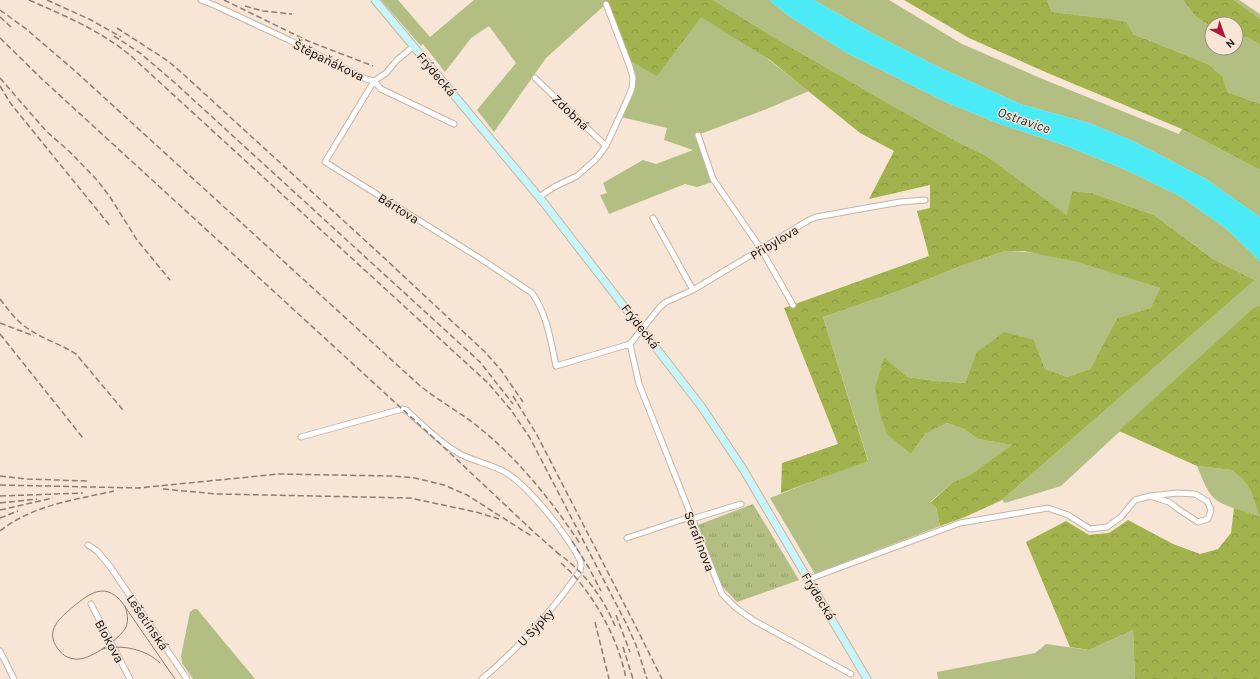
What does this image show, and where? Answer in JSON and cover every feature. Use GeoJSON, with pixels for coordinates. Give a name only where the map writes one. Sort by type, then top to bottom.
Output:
{"type":"FeatureCollection","features":[{"type":"Feature","properties":{"kind":"main road","name":"Frýdecká"},"geometry":{"type":"LineString","coordinates":[[375,0],[539,197],[701,406],[726,442],[868,679]]}},
{"type":"Feature","properties":{"kind":"street","name":"Štěpaňákova"},"geometry":{"type":"LineString","coordinates":[[201,0],[289,40],[366,79],[374,81],[381,89],[454,124]]}},
{"type":"Feature","properties":{"kind":"street"},"geometry":{"type":"LineString","coordinates":[[539,197],[554,186],[577,176],[596,159],[606,146],[632,88],[633,78],[630,68],[606,4]]}},
{"type":"Feature","properties":{"kind":"street","name":"Bártova"},"geometry":{"type":"LineString","coordinates":[[414,46],[397,60],[386,73],[374,81],[325,162],[478,257],[532,293],[538,301],[548,330],[556,366],[630,344]]}},
{"type":"Feature","properties":{"kind":"street","name":"Zdobná"},"geometry":{"type":"LineString","coordinates":[[535,78],[606,146]]}},
{"type":"Feature","properties":{"kind":"street"},"geometry":{"type":"LineString","coordinates":[[698,135],[713,179],[761,249],[793,305]]}},
{"type":"Feature","properties":{"kind":"street","name":"Přibylova"},"geometry":{"type":"LineString","coordinates":[[630,344],[660,307],[693,290],[809,220],[900,202],[925,200]]}},
{"type":"Feature","properties":{"kind":"street"},"geometry":{"type":"LineString","coordinates":[[653,218],[693,290]]}},
{"type":"Feature","properties":{"kind":"street","name":"Serafinova"},"geometry":{"type":"LineString","coordinates":[[630,344],[639,384],[722,594],[735,607],[753,620],[851,674]]}},
{"type":"Feature","properties":{"kind":"street","name":"U Sýpky"},"geometry":{"type":"LineString","coordinates":[[301,437],[402,409],[406,410],[455,452],[489,464],[514,478],[534,498],[559,528],[577,554],[581,568],[552,608],[498,665],[482,679]]}},
{"type":"Feature","properties":{"kind":"street"},"geometry":{"type":"LineString","coordinates":[[809,579],[960,523],[1048,508],[1068,515],[1090,529],[1107,527],[1121,517],[1135,500],[1150,496],[1177,494],[1194,494],[1207,501],[1211,510],[1208,519],[1198,522],[1169,502],[1150,496]]}},
{"type":"Feature","properties":{"kind":"street"},"geometry":{"type":"LineString","coordinates":[[627,538],[684,519],[692,519],[741,504]]}},
{"type":"Feature","properties":{"kind":"street","name":"Lešetínská"},"geometry":{"type":"LineString","coordinates":[[88,545],[97,551],[109,566],[187,679]]}},
{"type":"Feature","properties":{"kind":"street","name":"Blokova"},"geometry":{"type":"LineString","coordinates":[[91,604],[130,679]]}},
{"type":"Feature","properties":{"kind":"street"},"geometry":{"type":"LineString","coordinates":[[0,651],[14,679]]}},
{"type":"Feature","properties":{"kind":"green space"},"geometry":{"type":"Polygon","coordinates":[[[381,0],[398,0],[430,37],[474,0],[605,0],[606,4],[546,58],[494,132],[477,110],[516,63],[489,26],[471,38],[445,72],[423,44],[421,46],[381,0]]]}},
{"type":"Feature","properties":{"kind":"green space"},"geometry":{"type":"Polygon","coordinates":[[[604,0],[713,0],[893,106],[956,141],[985,155],[1067,215],[1072,191],[1092,193],[1154,215],[1213,259],[1255,280],[1002,500],[965,517],[940,526],[936,507],[930,503],[953,482],[970,475],[1012,445],[978,439],[964,429],[947,423],[925,434],[911,454],[887,434],[880,414],[875,388],[884,358],[908,377],[965,383],[976,353],[1004,332],[1034,340],[1045,369],[1067,377],[1090,369],[1117,318],[1151,308],[1160,288],[1078,262],[1024,251],[1005,251],[961,266],[899,291],[823,317],[868,461],[781,493],[782,463],[838,444],[784,308],[929,256],[917,211],[930,208],[930,185],[869,199],[894,151],[860,133],[770,60],[701,17],[657,76],[627,59],[604,0]]]}},
{"type":"Feature","properties":{"kind":"green space"},"geometry":{"type":"Polygon","coordinates":[[[713,0],[769,0],[789,16],[847,53],[948,103],[1000,124],[1064,145],[1124,169],[1180,196],[1228,230],[1260,261],[1260,305],[1253,308],[1061,486],[1005,503],[1002,500],[1255,280],[1213,259],[1154,215],[1092,193],[1072,191],[1068,216],[985,155],[956,141],[893,106],[713,0]]]}},
{"type":"Feature","properties":{"kind":"green space"},"geometry":{"type":"Polygon","coordinates":[[[814,0],[889,0],[962,44],[1045,80],[1179,134],[1182,129],[1260,170],[1260,217],[1206,179],[1133,141],[1089,123],[1020,104],[934,65],[870,32],[814,0]]]}},
{"type":"Feature","properties":{"kind":"green space"},"geometry":{"type":"Polygon","coordinates":[[[904,0],[1047,0],[1052,12],[1126,22],[1133,34],[1208,64],[1222,76],[1228,92],[1260,104],[1260,170],[1182,129],[1050,74],[969,38],[904,0]]]}},
{"type":"Feature","properties":{"kind":"green space"},"geometry":{"type":"Polygon","coordinates":[[[1047,0],[1183,0],[1195,16],[1204,22],[1204,56],[1244,56],[1244,37],[1247,37],[1260,45],[1260,104],[1228,92],[1222,76],[1208,64],[1133,34],[1103,18],[1052,12],[1047,0]]]}},
{"type":"Feature","properties":{"kind":"green space"},"geometry":{"type":"Polygon","coordinates":[[[1183,0],[1234,0],[1260,19],[1260,45],[1247,37],[1244,37],[1244,16],[1204,16],[1204,22],[1195,16],[1183,0]]]}},
{"type":"Feature","properties":{"kind":"green space"},"geometry":{"type":"Polygon","coordinates":[[[1234,0],[1239,0],[1260,14],[1260,19],[1234,0]]]}},
{"type":"Feature","properties":{"kind":"green space"},"geometry":{"type":"Polygon","coordinates":[[[702,11],[809,91],[695,136],[712,182],[697,187],[685,184],[609,214],[600,195],[607,193],[603,183],[643,160],[656,164],[693,150],[664,140],[667,128],[621,117],[634,93],[635,78],[627,59],[702,11]]]}},
{"type":"Feature","properties":{"kind":"green space"},"geometry":{"type":"Polygon","coordinates":[[[1005,251],[1025,252],[1064,258],[1160,288],[1152,308],[1117,318],[1090,369],[1067,377],[1045,369],[1034,340],[976,353],[965,383],[908,377],[884,359],[911,454],[925,434],[947,423],[964,429],[978,439],[1013,445],[970,475],[953,482],[930,502],[936,507],[940,526],[815,574],[770,498],[868,460],[823,317],[899,291],[961,266],[1005,251]]]}},
{"type":"Feature","properties":{"kind":"green space"},"geometry":{"type":"Polygon","coordinates":[[[1260,305],[1260,679],[1135,679],[1133,630],[1089,650],[1070,647],[1026,542],[1066,521],[1089,535],[1109,533],[1128,520],[1173,544],[1200,554],[1218,549],[1231,533],[1234,508],[1259,516],[1250,489],[1232,470],[1197,466],[1119,431],[1253,308],[1260,305]]]}},
{"type":"Feature","properties":{"kind":"green space"},"geometry":{"type":"Polygon","coordinates":[[[1197,466],[1232,470],[1250,489],[1259,516],[1230,507],[1215,499],[1207,488],[1197,466]]]}},
{"type":"Feature","properties":{"kind":"green space"},"geometry":{"type":"Polygon","coordinates":[[[753,504],[799,580],[737,602],[722,586],[698,525],[753,504]]]}},
{"type":"Feature","properties":{"kind":"green space"},"geometry":{"type":"Polygon","coordinates":[[[197,609],[255,679],[193,679],[182,663],[181,656],[190,612],[197,609]]]}},
{"type":"Feature","properties":{"kind":"green space"},"geometry":{"type":"Polygon","coordinates":[[[1133,630],[1135,679],[938,679],[937,672],[1035,653],[1046,644],[1089,650],[1133,630]]]}},
{"type":"Feature","properties":{"kind":"water","name":"Ostravice"},"geometry":{"type":"Polygon","coordinates":[[[769,0],[814,0],[870,32],[934,65],[1020,104],[1089,123],[1133,141],[1206,179],[1260,217],[1260,261],[1228,230],[1180,196],[1124,169],[1064,145],[1000,124],[948,103],[847,53],[789,16],[769,0]]]}},
{"type":"Feature","properties":{"kind":"tram line"},"geometry":{"type":"LineString","coordinates":[[125,606],[126,609],[128,619],[126,627],[118,637],[98,652],[84,658],[73,659],[62,654],[58,649],[54,642],[53,630],[59,620],[85,597],[97,592],[109,592],[121,601],[175,679]]}},
{"type":"Feature","properties":{"kind":"tram line"},"geometry":{"type":"LineString","coordinates":[[102,649],[117,647],[133,649],[148,654],[160,663]]}},
{"type":"Feature","properties":{"kind":"railway"},"geometry":{"type":"LineString","coordinates":[[29,0],[94,31],[131,56],[488,383],[511,410],[530,438],[626,623],[636,645],[647,679]]}},
{"type":"Feature","properties":{"kind":"railway"},"geometry":{"type":"LineString","coordinates":[[47,0],[91,20],[121,37]]}},
{"type":"Feature","properties":{"kind":"railway"},"geometry":{"type":"LineString","coordinates":[[224,0],[308,41],[373,66]]}},
{"type":"Feature","properties":{"kind":"railway"},"geometry":{"type":"LineString","coordinates":[[245,6],[263,11],[292,14]]}},
{"type":"Feature","properties":{"kind":"railway"},"geometry":{"type":"LineString","coordinates":[[0,10],[25,28],[74,70],[418,384],[474,424],[496,442],[536,484],[581,545]]}},
{"type":"Feature","properties":{"kind":"railway"},"geometry":{"type":"LineString","coordinates":[[0,17],[11,27]]}},
{"type":"Feature","properties":{"kind":"railway"},"geometry":{"type":"LineString","coordinates":[[117,28],[168,61],[182,73],[381,255],[485,352],[501,370],[523,402]]}},
{"type":"Feature","properties":{"kind":"railway"},"geometry":{"type":"LineString","coordinates":[[114,36],[140,53],[174,82],[480,362],[513,404]]}},
{"type":"Feature","properties":{"kind":"railway"},"geometry":{"type":"LineString","coordinates":[[0,38],[43,80],[560,555]]}},
{"type":"Feature","properties":{"kind":"railway"},"geometry":{"type":"LineString","coordinates":[[0,78],[46,131],[70,152],[97,180],[110,197],[137,240],[170,280]]}},
{"type":"Feature","properties":{"kind":"railway"},"geometry":{"type":"LineString","coordinates":[[0,86],[11,104],[111,227]]}},
{"type":"Feature","properties":{"kind":"railway"},"geometry":{"type":"LineString","coordinates":[[0,299],[11,313],[29,330],[76,354],[123,410]]}},
{"type":"Feature","properties":{"kind":"railway"},"geometry":{"type":"LineString","coordinates":[[0,323],[34,336]]}},
{"type":"Feature","properties":{"kind":"railway"},"geometry":{"type":"LineString","coordinates":[[0,334],[83,438]]}},
{"type":"Feature","properties":{"kind":"railway"},"geometry":{"type":"LineString","coordinates":[[513,396],[537,435],[662,679]]}},
{"type":"Feature","properties":{"kind":"railway"},"geometry":{"type":"LineString","coordinates":[[0,485],[138,488],[279,474],[391,476],[415,478],[444,485],[467,495],[533,537]]}},
{"type":"Feature","properties":{"kind":"railway"},"geometry":{"type":"LineString","coordinates":[[0,476],[27,479],[87,481]]}},
{"type":"Feature","properties":{"kind":"railway"},"geometry":{"type":"LineString","coordinates":[[163,489],[217,494],[410,498],[476,512],[499,519]]}},
{"type":"Feature","properties":{"kind":"railway"},"geometry":{"type":"LineString","coordinates":[[0,531],[13,522],[40,509],[114,491]]}},
{"type":"Feature","properties":{"kind":"railway"},"geometry":{"type":"LineString","coordinates":[[0,496],[83,493]]}},
{"type":"Feature","properties":{"kind":"railway"},"geometry":{"type":"LineString","coordinates":[[0,510],[53,498]]}},
{"type":"Feature","properties":{"kind":"railway"},"geometry":{"type":"LineString","coordinates":[[0,503],[37,499]]}},
{"type":"Feature","properties":{"kind":"railway"},"geometry":{"type":"LineString","coordinates":[[0,518],[18,511]]}},
{"type":"Feature","properties":{"kind":"railway"},"geometry":{"type":"LineString","coordinates":[[572,541],[601,591]]}},
{"type":"Feature","properties":{"kind":"railway"},"geometry":{"type":"LineString","coordinates":[[556,552],[575,567],[591,585],[605,605],[615,626]]}},
{"type":"Feature","properties":{"kind":"railway"},"geometry":{"type":"LineString","coordinates":[[561,563],[583,587],[611,632],[626,679]]}},
{"type":"Feature","properties":{"kind":"railway"},"geometry":{"type":"LineString","coordinates":[[616,615],[630,652]]}},
{"type":"Feature","properties":{"kind":"railway"},"geometry":{"type":"LineString","coordinates":[[595,622],[609,679]]}},
{"type":"Feature","properties":{"kind":"railway"},"geometry":{"type":"LineString","coordinates":[[623,647],[633,679]]}}]}
